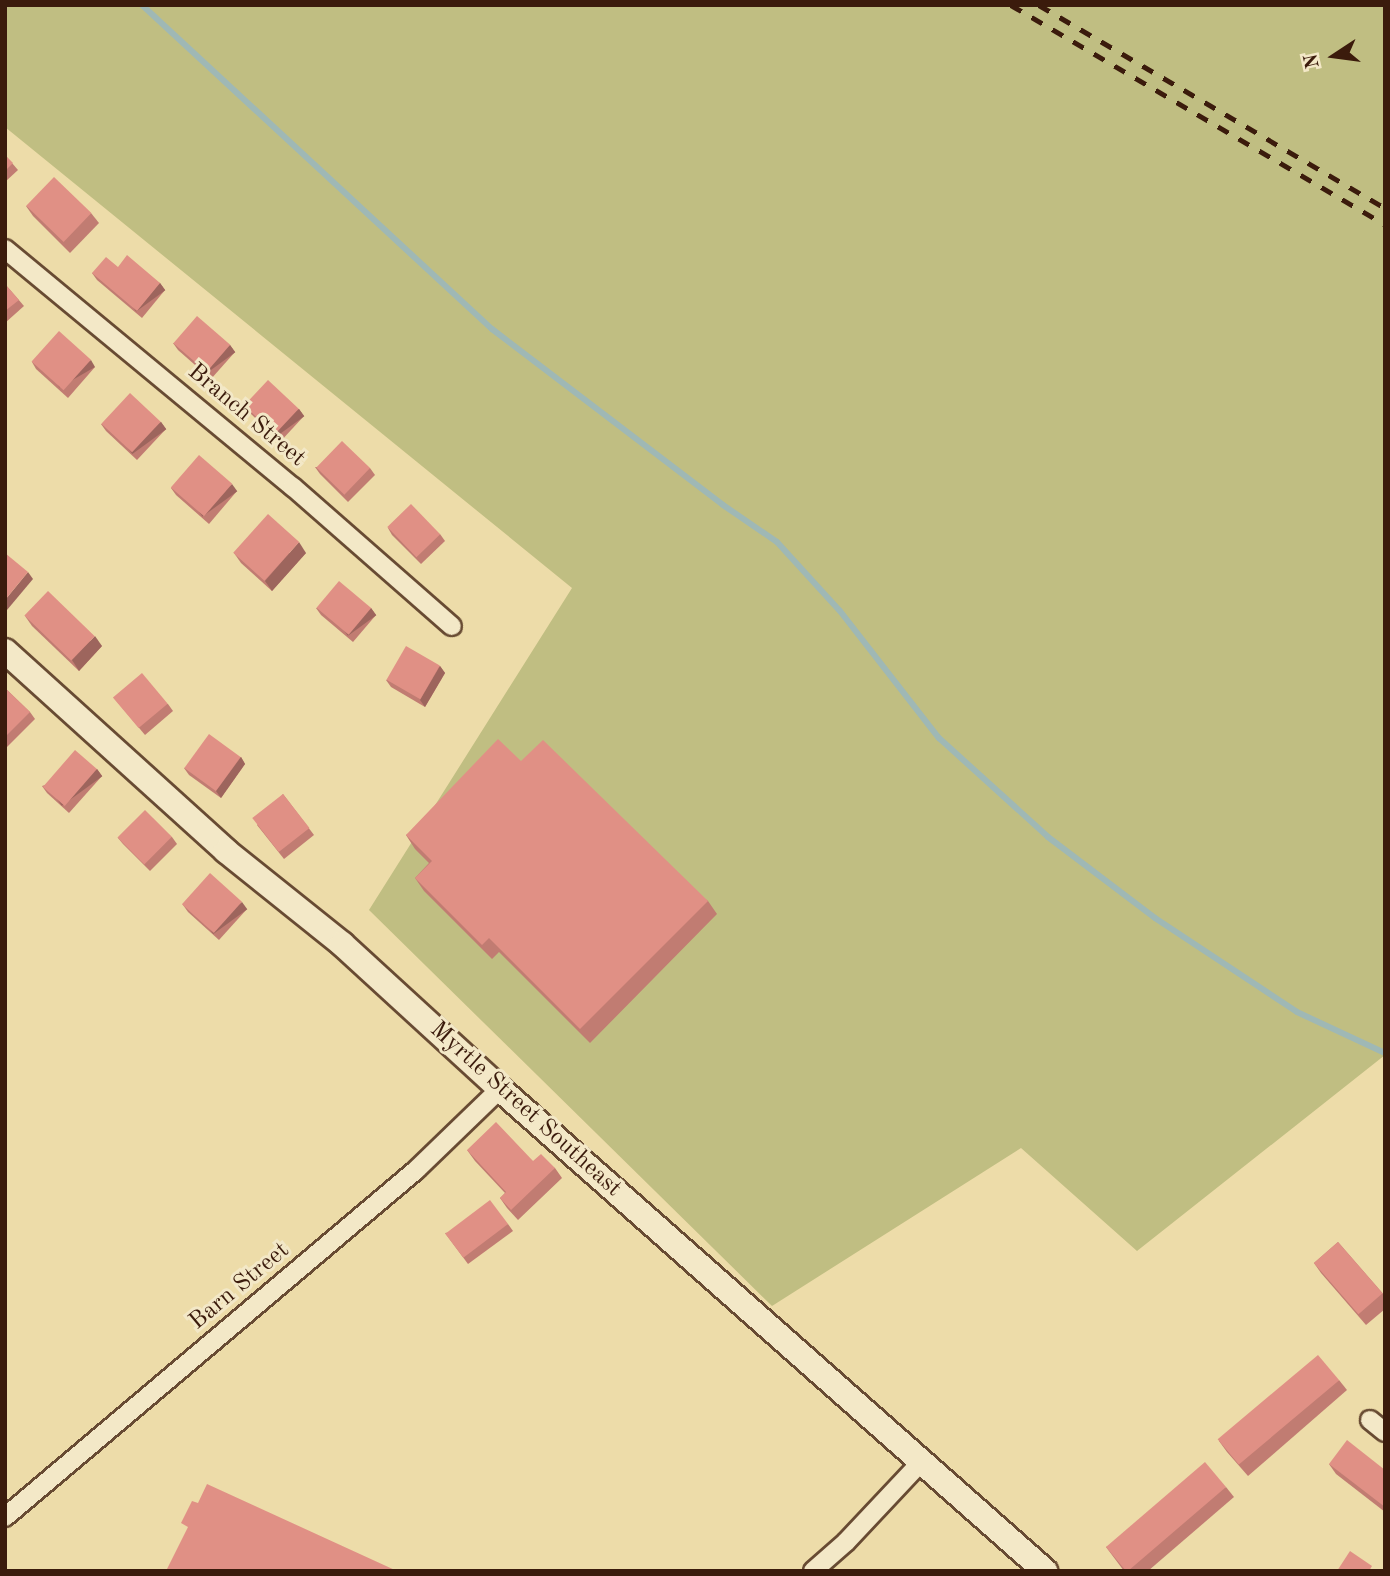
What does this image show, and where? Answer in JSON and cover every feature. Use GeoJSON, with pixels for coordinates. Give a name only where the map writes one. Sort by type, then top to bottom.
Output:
{"type":"FeatureCollection","features":[{"type":"Feature","properties":{"kind":"street","name":"Branch Street"},"geometry":{"type":"LineString","coordinates":[[5,249],[304,496],[452,626]]}},
{"type":"Feature","properties":{"kind":"street","name":"Myrtle Street Southeast"},"geometry":{"type":"LineString","coordinates":[[5,651],[226,851],[342,944],[500,1089],[1045,1571]]}},
{"type":"Feature","properties":{"kind":"street","name":"Barn Street"},"geometry":{"type":"LineString","coordinates":[[5,1517],[416,1170],[500,1089]]}},
{"type":"Feature","properties":{"kind":"street"},"geometry":{"type":"LineString","coordinates":[[1370,1420],[1385,1432]]}},
{"type":"Feature","properties":{"kind":"street"},"geometry":{"type":"LineString","coordinates":[[813,1571],[846,1542],[922,1461]]}},
{"type":"Feature","properties":{"kind":"shaded area"},"geometry":{"type":"Polygon","coordinates":[[[5,5],[1385,5],[1385,1055],[1137,1251],[1021,1148],[772,1306],[369,910],[572,588],[5,127],[5,5]]]}},
{"type":"Feature","properties":{"kind":"building"},"geometry":{"type":"Polygon","coordinates":[[[5,155],[13,163],[5,171],[5,155]]]}},
{"type":"Feature","properties":{"kind":"building"},"geometry":{"type":"Polygon","coordinates":[[[54,177],[91,213],[64,242],[26,206],[54,177]]]}},
{"type":"Feature","properties":{"kind":"building"},"geometry":{"type":"Polygon","coordinates":[[[127,255],[160,283],[137,311],[92,273],[106,257],[118,267],[127,255]]]}},
{"type":"Feature","properties":{"kind":"building"},"geometry":{"type":"Polygon","coordinates":[[[5,284],[19,300],[5,311],[5,284]]]}},
{"type":"Feature","properties":{"kind":"building"},"geometry":{"type":"Polygon","coordinates":[[[197,316],[230,345],[207,372],[173,343],[197,316]]]}},
{"type":"Feature","properties":{"kind":"building"},"geometry":{"type":"Polygon","coordinates":[[[59,331],[91,360],[64,390],[32,361],[59,331]]]}},
{"type":"Feature","properties":{"kind":"building"},"geometry":{"type":"Polygon","coordinates":[[[268,380],[299,409],[275,434],[244,406],[268,380]]]}},
{"type":"Feature","properties":{"kind":"building"},"geometry":{"type":"Polygon","coordinates":[[[130,393],[161,422],[132,452],[101,424],[130,393]]]}},
{"type":"Feature","properties":{"kind":"building"},"geometry":{"type":"Polygon","coordinates":[[[342,441],[370,468],[344,495],[316,468],[342,441]]]}},
{"type":"Feature","properties":{"kind":"building"},"geometry":{"type":"Polygon","coordinates":[[[199,455],[232,484],[204,516],[171,487],[199,455]]]}},
{"type":"Feature","properties":{"kind":"building"},"geometry":{"type":"Polygon","coordinates":[[[411,504],[440,534],[416,557],[387,527],[411,504]]]}},
{"type":"Feature","properties":{"kind":"building"},"geometry":{"type":"Polygon","coordinates":[[[268,514],[299,542],[264,581],[233,553],[268,514]]]}},
{"type":"Feature","properties":{"kind":"building"},"geometry":{"type":"Polygon","coordinates":[[[5,553],[28,572],[5,600],[5,553]]]}},
{"type":"Feature","properties":{"kind":"building"},"geometry":{"type":"Polygon","coordinates":[[[339,581],[371,608],[349,635],[317,608],[339,581]]]}},
{"type":"Feature","properties":{"kind":"building"},"geometry":{"type":"Polygon","coordinates":[[[48,591],[95,636],[71,661],[24,615],[48,591]]]}},
{"type":"Feature","properties":{"kind":"building"},"geometry":{"type":"Polygon","coordinates":[[[406,646],[440,666],[420,699],[386,680],[406,646]]]}},
{"type":"Feature","properties":{"kind":"building"},"geometry":{"type":"Polygon","coordinates":[[[142,673],[168,704],[139,728],[113,697],[142,673]]]}},
{"type":"Feature","properties":{"kind":"building"},"geometry":{"type":"Polygon","coordinates":[[[5,688],[30,712],[5,737],[5,688]]]}},
{"type":"Feature","properties":{"kind":"building"},"geometry":{"type":"Polygon","coordinates":[[[209,734],[241,757],[216,791],[184,768],[209,734]]]}},
{"type":"Feature","properties":{"kind":"building"},"geometry":{"type":"Polygon","coordinates":[[[498,739],[521,761],[543,740],[708,901],[580,1029],[489,938],[482,945],[415,878],[432,861],[406,835],[498,739]]]}},
{"type":"Feature","properties":{"kind":"building"},"geometry":{"type":"Polygon","coordinates":[[[75,750],[97,769],[65,806],[43,787],[75,750]]]}},
{"type":"Feature","properties":{"kind":"building"},"geometry":{"type":"Polygon","coordinates":[[[283,794],[309,828],[279,852],[252,818],[283,794]]]}},
{"type":"Feature","properties":{"kind":"building"},"geometry":{"type":"Polygon","coordinates":[[[145,810],[172,837],[144,864],[117,838],[145,810]]]}},
{"type":"Feature","properties":{"kind":"building"},"geometry":{"type":"Polygon","coordinates":[[[210,873],[242,902],[214,933],[182,904],[210,873]]]}},
{"type":"Feature","properties":{"kind":"building"},"geometry":{"type":"Polygon","coordinates":[[[496,1122],[533,1161],[541,1154],[555,1168],[511,1210],[500,1198],[506,1192],[467,1150],[496,1122]]]}},
{"type":"Feature","properties":{"kind":"building"},"geometry":{"type":"Polygon","coordinates":[[[490,1200],[508,1224],[463,1258],[445,1234],[490,1200]]]}},
{"type":"Feature","properties":{"kind":"building"},"geometry":{"type":"Polygon","coordinates":[[[1338,1242],[1383,1293],[1358,1314],[1314,1263],[1338,1242]]]}},
{"type":"Feature","properties":{"kind":"building"},"geometry":{"type":"Polygon","coordinates":[[[1318,1355],[1339,1380],[1239,1464],[1218,1439],[1318,1355]]]}},
{"type":"Feature","properties":{"kind":"building"},"geometry":{"type":"Polygon","coordinates":[[[1347,1440],[1385,1470],[1385,1507],[1329,1464],[1347,1440]]]}},
{"type":"Feature","properties":{"kind":"building"},"geometry":{"type":"Polygon","coordinates":[[[1205,1462],[1226,1487],[1126,1571],[1106,1547],[1205,1462]]]}},
{"type":"Feature","properties":{"kind":"building"},"geometry":{"type":"Polygon","coordinates":[[[207,1484],[397,1571],[166,1571],[188,1527],[181,1523],[192,1501],[198,1503],[207,1484]]]}},
{"type":"Feature","properties":{"kind":"building"},"geometry":{"type":"Polygon","coordinates":[[[1350,1551],[1372,1566],[1369,1571],[1337,1571],[1350,1551]]]}},
{"type":"Feature","properties":{"kind":"waterway"},"geometry":{"type":"LineString","coordinates":[[142,5],[492,329],[723,505],[777,542],[840,611],[939,738],[1048,837],[1155,918],[1297,1012],[1385,1053]]}},
{"type":"Feature","properties":{"kind":"railway"},"geometry":{"type":"LineString","coordinates":[[1011,5],[1385,224]]}},
{"type":"Feature","properties":{"kind":"railway"},"geometry":{"type":"LineString","coordinates":[[1039,5],[1385,208]]}}]}
